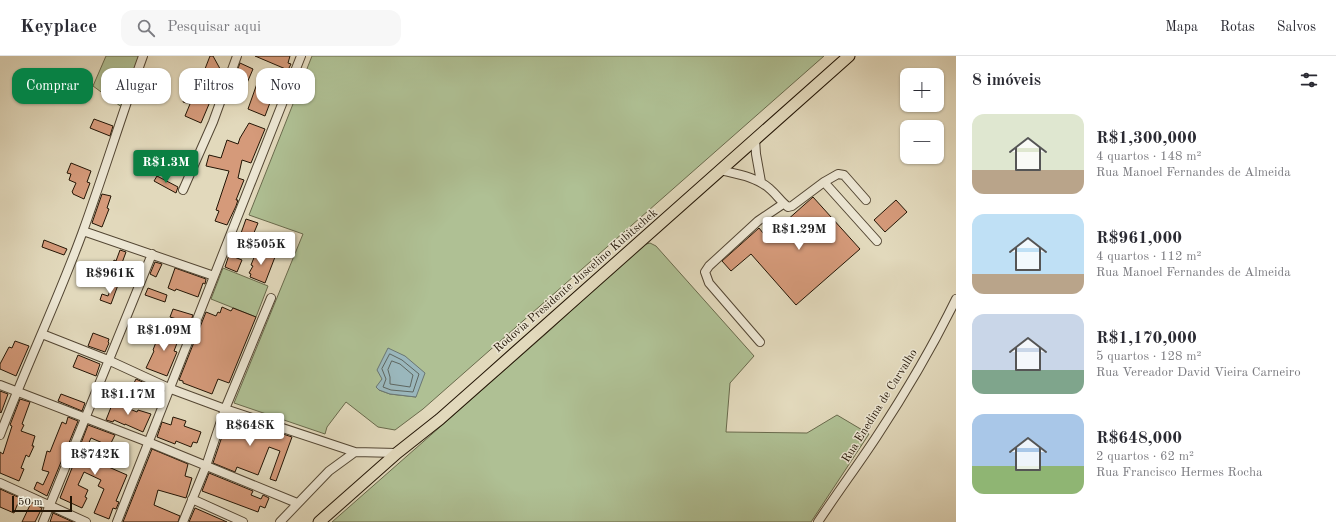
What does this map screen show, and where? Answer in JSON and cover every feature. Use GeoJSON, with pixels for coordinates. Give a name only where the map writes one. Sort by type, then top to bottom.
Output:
{"type":"FeatureCollection","features":[{"type":"Feature","properties":{"kind":"highway","name":"Rodovia Presidente Juscelino Kubitschek"},"geometry":{"type":"LineString","coordinates":[[319,522],[397,453],[478,386],[849,56]]}},
{"type":"Feature","properties":{"kind":"street"},"geometry":{"type":"LineString","coordinates":[[0,435],[83,231],[143,56]]}},
{"type":"Feature","properties":{"kind":"street"},"geometry":{"type":"LineString","coordinates":[[183,190],[213,122],[237,56]]}},
{"type":"Feature","properties":{"kind":"street"},"geometry":{"type":"LineString","coordinates":[[118,522],[148,442],[171,389],[301,56]]}},
{"type":"Feature","properties":{"kind":"street"},"geometry":{"type":"LineString","coordinates":[[755,139],[761,182]]}},
{"type":"Feature","properties":{"kind":"street"},"geometry":{"type":"LineString","coordinates":[[720,170],[761,182],[788,207],[792,206],[824,182],[838,174],[844,175],[866,200]]}},
{"type":"Feature","properties":{"kind":"street"},"geometry":{"type":"LineString","coordinates":[[824,182],[877,241]]}},
{"type":"Feature","properties":{"kind":"street"},"geometry":{"type":"LineString","coordinates":[[760,342],[709,283],[705,272],[709,266],[758,221],[783,204]]}},
{"type":"Feature","properties":{"kind":"street"},"geometry":{"type":"LineString","coordinates":[[83,231],[214,276]]}},
{"type":"Feature","properties":{"kind":"street"},"geometry":{"type":"LineString","coordinates":[[43,522],[152,254]]}},
{"type":"Feature","properties":{"kind":"street"},"geometry":{"type":"LineString","coordinates":[[183,522],[206,466],[225,409],[271,298]]}},
{"type":"Feature","properties":{"kind":"street","name":"Rua Enedina de Carvalho"},"geometry":{"type":"LineString","coordinates":[[818,522],[877,436],[939,333],[956,299]]}},
{"type":"Feature","properties":{"kind":"street"},"geometry":{"type":"LineString","coordinates":[[42,334],[108,360],[171,389],[225,409],[355,452],[397,453]]}},
{"type":"Feature","properties":{"kind":"street"},"geometry":{"type":"LineString","coordinates":[[0,384],[17,392],[148,442],[297,503]]}},
{"type":"Feature","properties":{"kind":"street"},"geometry":{"type":"LineString","coordinates":[[280,522],[329,471],[355,452]]}},
{"type":"Feature","properties":{"kind":"street"},"geometry":{"type":"LineString","coordinates":[[0,483],[86,522]]}},
{"type":"Feature","properties":{"kind":"street"},"geometry":{"type":"LineString","coordinates":[[192,499],[243,522]]}},
{"type":"Feature","properties":{"kind":"green space"},"geometry":{"type":"Polygon","coordinates":[[[106,56],[142,56],[138,68],[101,68],[101,92],[93,86],[106,56]]]}},
{"type":"Feature","properties":{"kind":"green space"},"geometry":{"type":"Polygon","coordinates":[[[312,56],[824,56],[423,409],[395,430],[378,427],[346,402],[327,427],[325,434],[234,403],[303,234],[249,215],[293,104],[315,104],[315,68],[307,68],[312,56]],[[382,379],[379,390],[390,394],[416,397],[382,379]]]}},
{"type":"Feature","properties":{"kind":"green space"},"geometry":{"type":"Polygon","coordinates":[[[118,104],[124,104],[123,108],[118,104]]]}},
{"type":"Feature","properties":{"kind":"green space"},"geometry":{"type":"Polygon","coordinates":[[[650,243],[656,246],[754,356],[730,383],[726,432],[807,433],[837,415],[869,434],[811,522],[332,522],[548,332],[643,245],[650,243]]]}},
{"type":"Feature","properties":{"kind":"green space"},"geometry":{"type":"Polygon","coordinates":[[[223,268],[268,286],[256,317],[211,299],[223,268]]]}},
{"type":"Feature","properties":{"kind":"water"},"geometry":{"type":"Polygon","coordinates":[[[388,348],[405,356],[425,373],[416,397],[390,394],[379,390],[376,387],[382,379],[377,370],[388,348]]]}},
{"type":"Feature","properties":{"kind":"building"},"geometry":{"type":"Polygon","coordinates":[[[210,56],[213,56],[220,68],[205,68],[210,56]]]}},
{"type":"Feature","properties":{"kind":"building"},"geometry":{"type":"Polygon","coordinates":[[[255,56],[290,56],[288,63],[291,64],[289,68],[283,68],[255,56]]]}},
{"type":"Feature","properties":{"kind":"building"},"geometry":{"type":"Polygon","coordinates":[[[240,63],[253,69],[248,81],[248,68],[238,68],[240,63]]]}},
{"type":"Feature","properties":{"kind":"building"},"geometry":{"type":"Polygon","coordinates":[[[256,86],[256,104],[270,104],[265,116],[248,109],[256,86]]]}},
{"type":"Feature","properties":{"kind":"building"},"geometry":{"type":"Polygon","coordinates":[[[190,104],[209,104],[201,123],[185,116],[190,104]]]}},
{"type":"Feature","properties":{"kind":"building"},"geometry":{"type":"Polygon","coordinates":[[[94,119],[113,126],[110,136],[90,128],[94,119]]]}},
{"type":"Feature","properties":{"kind":"building"},"geometry":{"type":"Polygon","coordinates":[[[249,123],[265,129],[251,163],[242,160],[238,178],[244,180],[236,200],[238,200],[236,206],[227,225],[215,221],[219,211],[216,210],[229,171],[206,166],[209,155],[221,158],[227,140],[238,144],[249,123]]]}},
{"type":"Feature","properties":{"kind":"building"},"geometry":{"type":"Polygon","coordinates":[[[71,163],[91,171],[87,182],[90,183],[84,199],[73,194],[72,192],[76,183],[69,180],[71,174],[67,173],[71,163]]]}},
{"type":"Feature","properties":{"kind":"building"},"geometry":{"type":"Polygon","coordinates":[[[157,176],[178,187],[176,193],[154,181],[157,176]]]}},
{"type":"Feature","properties":{"kind":"building"},"geometry":{"type":"Polygon","coordinates":[[[102,194],[111,196],[107,208],[109,209],[102,227],[92,223],[102,194]]]}},
{"type":"Feature","properties":{"kind":"building"},"geometry":{"type":"Polygon","coordinates":[[[813,197],[860,249],[796,305],[751,254],[731,271],[722,261],[759,228],[767,238],[813,197]]]}},
{"type":"Feature","properties":{"kind":"building"},"geometry":{"type":"Polygon","coordinates":[[[896,200],[907,212],[885,232],[874,220],[896,200]]]}},
{"type":"Feature","properties":{"kind":"building"},"geometry":{"type":"Polygon","coordinates":[[[246,219],[258,223],[251,240],[240,236],[246,219]]]}},
{"type":"Feature","properties":{"kind":"building"},"geometry":{"type":"Polygon","coordinates":[[[44,240],[67,249],[64,255],[42,247],[44,240]]]}},
{"type":"Feature","properties":{"kind":"building"},"geometry":{"type":"Polygon","coordinates":[[[120,250],[126,252],[122,263],[138,269],[134,282],[110,273],[114,260],[116,261],[120,250]]]}},
{"type":"Feature","properties":{"kind":"building"},"geometry":{"type":"Polygon","coordinates":[[[257,250],[275,257],[265,283],[250,277],[251,274],[249,273],[253,266],[251,265],[257,250]]]}},
{"type":"Feature","properties":{"kind":"building"},"geometry":{"type":"Polygon","coordinates":[[[229,255],[242,260],[237,272],[225,267],[229,255]]]}},
{"type":"Feature","properties":{"kind":"building"},"geometry":{"type":"Polygon","coordinates":[[[155,262],[162,264],[156,277],[150,274],[155,262]]]}},
{"type":"Feature","properties":{"kind":"building"},"geometry":{"type":"Polygon","coordinates":[[[175,268],[206,279],[198,297],[176,289],[175,291],[168,288],[175,268]]]}},
{"type":"Feature","properties":{"kind":"building"},"geometry":{"type":"Polygon","coordinates":[[[113,283],[118,285],[111,304],[100,300],[102,294],[108,296],[113,283]]]}},
{"type":"Feature","properties":{"kind":"building"},"geometry":{"type":"Polygon","coordinates":[[[148,288],[167,295],[165,302],[145,295],[148,288]]]}},
{"type":"Feature","properties":{"kind":"building"},"geometry":{"type":"Polygon","coordinates":[[[222,307],[231,311],[233,308],[256,317],[229,383],[218,379],[212,394],[179,380],[206,312],[216,316],[218,312],[220,313],[222,307]]]}},
{"type":"Feature","properties":{"kind":"building"},"geometry":{"type":"Polygon","coordinates":[[[173,309],[193,315],[190,323],[170,317],[173,309]]]}},
{"type":"Feature","properties":{"kind":"building"},"geometry":{"type":"Polygon","coordinates":[[[173,329],[181,333],[174,351],[177,352],[167,376],[146,368],[154,351],[153,350],[158,337],[156,336],[160,331],[172,333],[173,329]]]}},
{"type":"Feature","properties":{"kind":"building"},"geometry":{"type":"Polygon","coordinates":[[[93,333],[109,339],[105,352],[88,346],[93,333]]]}},
{"type":"Feature","properties":{"kind":"building"},"geometry":{"type":"Polygon","coordinates":[[[15,341],[29,346],[16,376],[0,369],[0,364],[9,347],[12,348],[15,341]]]}},
{"type":"Feature","properties":{"kind":"building"},"geometry":{"type":"Polygon","coordinates":[[[78,355],[100,364],[96,376],[73,367],[78,355]]]}},
{"type":"Feature","properties":{"kind":"building"},"geometry":{"type":"Polygon","coordinates":[[[136,379],[160,390],[156,401],[149,398],[151,393],[133,385],[136,379]]]}},
{"type":"Feature","properties":{"kind":"building"},"geometry":{"type":"Polygon","coordinates":[[[0,391],[8,394],[1,413],[0,412],[0,391]]]}},
{"type":"Feature","properties":{"kind":"building"},"geometry":{"type":"Polygon","coordinates":[[[61,394],[85,403],[82,411],[58,401],[61,394]]]}},
{"type":"Feature","properties":{"kind":"building"},"geometry":{"type":"Polygon","coordinates":[[[115,397],[122,400],[120,405],[137,412],[138,410],[151,414],[143,432],[114,420],[113,422],[106,420],[115,397]]]}},
{"type":"Feature","properties":{"kind":"building"},"geometry":{"type":"Polygon","coordinates":[[[20,399],[30,402],[21,431],[35,436],[32,446],[34,446],[29,457],[26,455],[21,468],[24,469],[19,481],[0,473],[0,452],[3,454],[12,426],[10,425],[20,399]]]}},
{"type":"Feature","properties":{"kind":"building"},"geometry":{"type":"Polygon","coordinates":[[[229,416],[292,437],[276,481],[270,479],[280,451],[269,447],[258,475],[237,467],[235,472],[213,463],[229,416]]]}},
{"type":"Feature","properties":{"kind":"building"},"geometry":{"type":"Polygon","coordinates":[[[68,417],[78,421],[47,496],[34,489],[37,482],[43,485],[49,472],[42,470],[47,451],[50,452],[62,422],[66,424],[68,417]]]}},
{"type":"Feature","properties":{"kind":"building"},"geometry":{"type":"Polygon","coordinates":[[[173,417],[186,421],[184,426],[201,432],[197,443],[193,442],[191,447],[176,441],[175,444],[157,437],[162,422],[171,425],[173,417]]]}},
{"type":"Feature","properties":{"kind":"building"},"geometry":{"type":"Polygon","coordinates":[[[88,425],[115,435],[110,445],[112,445],[104,465],[127,475],[116,501],[119,502],[116,509],[113,508],[109,519],[94,513],[104,489],[98,486],[101,480],[84,472],[78,485],[88,490],[85,497],[87,498],[82,508],[60,498],[78,453],[97,461],[105,444],[91,438],[86,449],[80,446],[88,425]]]}},
{"type":"Feature","properties":{"kind":"building"},"geometry":{"type":"Polygon","coordinates":[[[152,449],[188,464],[185,476],[192,478],[186,498],[158,490],[154,505],[180,516],[178,522],[123,522],[152,449]]]}},
{"type":"Feature","properties":{"kind":"building"},"geometry":{"type":"Polygon","coordinates":[[[209,473],[253,491],[251,495],[261,499],[263,495],[269,498],[265,508],[260,506],[258,512],[202,491],[209,473]]]}},
{"type":"Feature","properties":{"kind":"building"},"geometry":{"type":"Polygon","coordinates":[[[0,489],[20,498],[14,513],[0,507],[0,489]]]}},
{"type":"Feature","properties":{"kind":"building"},"geometry":{"type":"Polygon","coordinates":[[[31,503],[42,508],[35,522],[22,522],[31,503]]]}},
{"type":"Feature","properties":{"kind":"building"},"geometry":{"type":"Polygon","coordinates":[[[195,508],[227,522],[189,522],[195,508]]]}},
{"type":"Feature","properties":{"kind":"building"},"geometry":{"type":"Polygon","coordinates":[[[53,513],[73,522],[50,522],[53,513]]]}}]}
